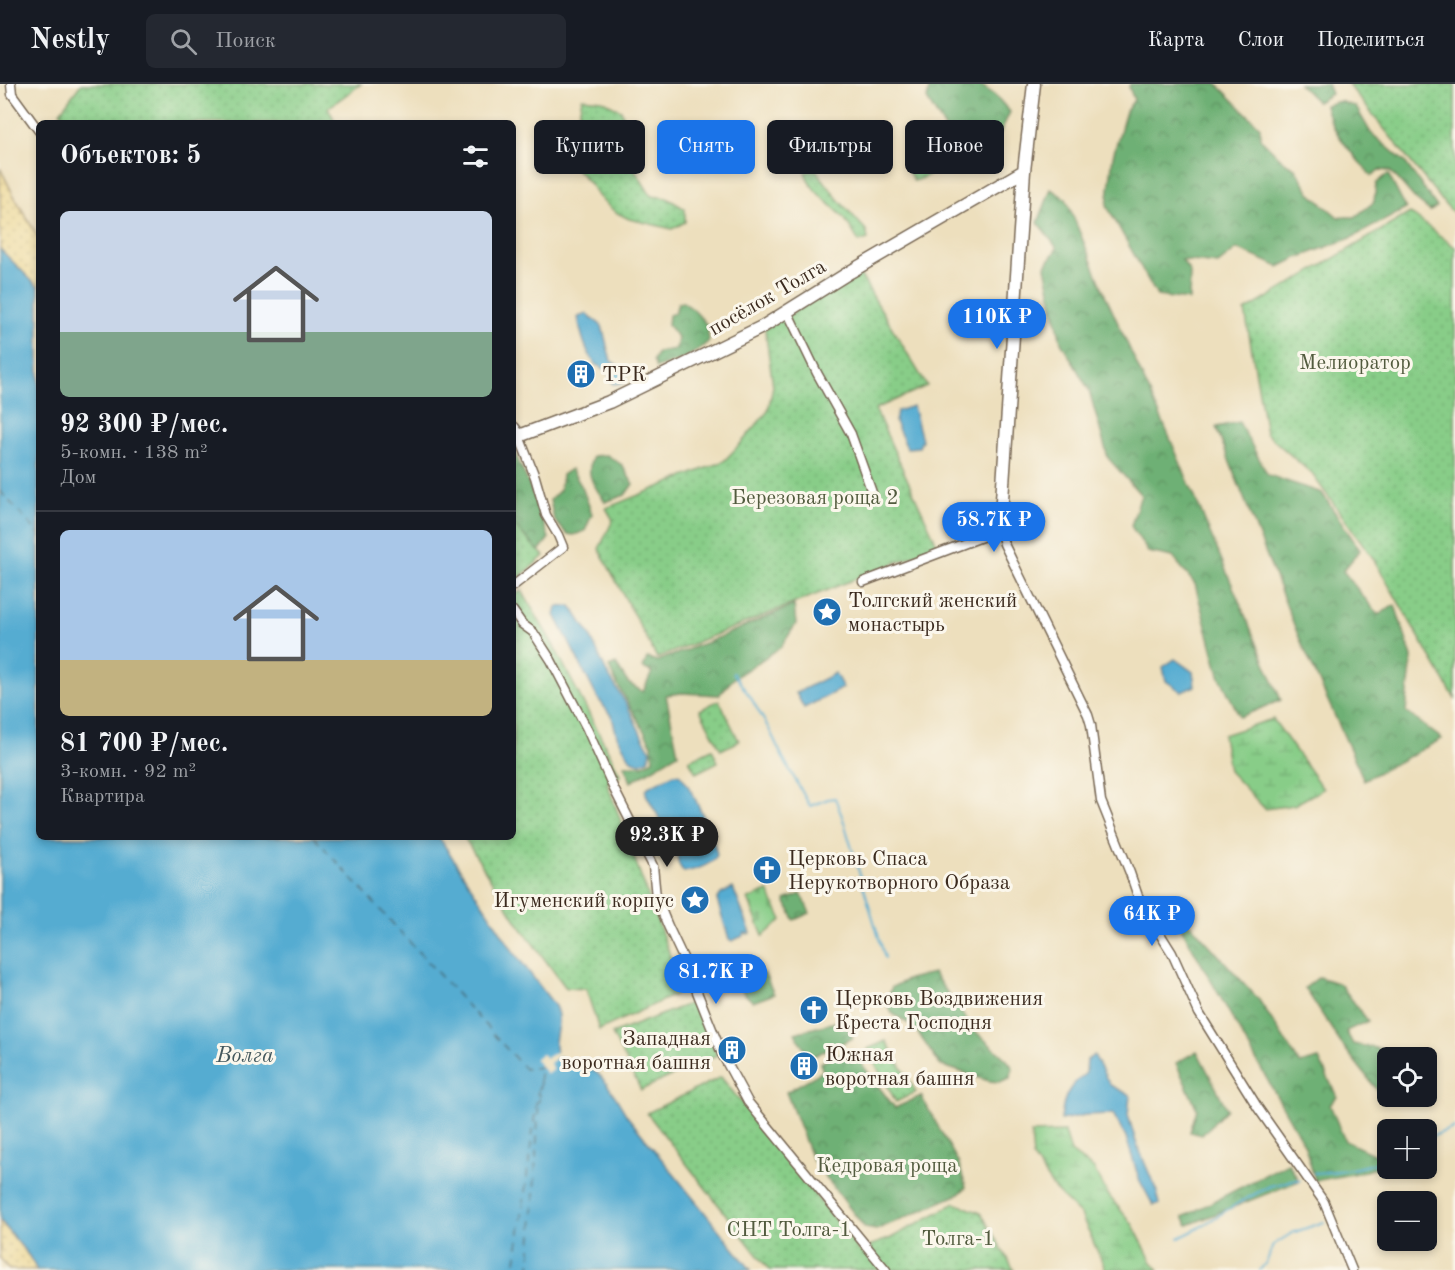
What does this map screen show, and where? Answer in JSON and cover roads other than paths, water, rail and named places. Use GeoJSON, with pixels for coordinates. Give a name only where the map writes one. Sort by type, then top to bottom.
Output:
{"type":"FeatureCollection","features":[{"type":"Feature","properties":{"kind":"street"},"geometry":{"type":"LineString","coordinates":[[11,84],[12,94],[36,127]]}},
{"type":"Feature","properties":{"kind":"street"},"geometry":{"type":"LineString","coordinates":[[1034,84],[1024,171],[1000,530],[1004,544],[1088,715],[1101,801],[1140,902],[1172,953],[1199,1013],[1258,1108],[1324,1202],[1352,1270]]}},
{"type":"Feature","properties":{"kind":"street","name":"посёлок Толга"},"geometry":{"type":"LineString","coordinates":[[516,432],[597,407],[762,327],[850,272],[1024,171]]}},
{"type":"Feature","properties":{"kind":"street"},"geometry":{"type":"LineString","coordinates":[[787,311],[850,434],[874,498]]}},
{"type":"Feature","properties":{"kind":"street"},"geometry":{"type":"LineString","coordinates":[[516,432],[535,477],[546,515],[562,547],[516,584]]}},
{"type":"Feature","properties":{"kind":"street"},"geometry":{"type":"LineString","coordinates":[[863,582],[1000,530]]}},
{"type":"Feature","properties":{"kind":"street"},"geometry":{"type":"LineString","coordinates":[[516,615],[522,624],[533,632],[551,660],[653,866],[656,897],[722,1054],[748,1102],[886,1270]]}},
{"type":"Feature","properties":{"kind":"water","name":"Волга"},"geometry":{"type":"Polygon","coordinates":[[[0,249],[36,285],[36,840],[441,840],[513,951],[555,1006],[558,1019],[556,1052],[563,1059],[593,1070],[601,1077],[614,1093],[627,1116],[751,1270],[37,1270],[29,1256],[0,1220],[0,249]]]}},
{"type":"Feature","properties":{"kind":"water"},"geometry":{"type":"Polygon","coordinates":[[[587,314],[602,326],[611,361],[619,366],[627,376],[625,383],[613,384],[607,372],[596,365],[589,354],[578,317],[587,314]]]}},
{"type":"Feature","properties":{"kind":"water"},"geometry":{"type":"Polygon","coordinates":[[[913,406],[922,440],[919,447],[907,448],[895,422],[897,411],[913,406]]]}},
{"type":"Feature","properties":{"kind":"water"},"geometry":{"type":"Polygon","coordinates":[[[571,606],[590,635],[606,671],[651,751],[648,760],[640,763],[631,760],[617,736],[612,717],[597,697],[555,615],[557,607],[571,606]]]}},
{"type":"Feature","properties":{"kind":"water"},"geometry":{"type":"Polygon","coordinates":[[[1175,659],[1193,672],[1195,686],[1182,692],[1166,681],[1163,667],[1175,659]]]}},
{"type":"Feature","properties":{"kind":"water"},"geometry":{"type":"Polygon","coordinates":[[[835,673],[843,688],[804,708],[796,693],[835,673]]]}},
{"type":"Feature","properties":{"kind":"water"},"geometry":{"type":"Polygon","coordinates":[[[674,774],[679,774],[696,800],[717,855],[707,865],[684,872],[678,863],[678,852],[646,794],[648,787],[674,774]]]}},
{"type":"Feature","properties":{"kind":"water"},"geometry":{"type":"Polygon","coordinates":[[[733,888],[751,933],[745,933],[732,941],[729,939],[717,900],[721,894],[733,888]]]}},
{"type":"Feature","properties":{"kind":"water"},"geometry":{"type":"Polygon","coordinates":[[[1094,1055],[1110,1085],[1130,1095],[1128,1115],[1160,1204],[1153,1205],[1139,1179],[1126,1137],[1113,1114],[1085,1115],[1061,1120],[1063,1105],[1068,1093],[1086,1073],[1087,1060],[1094,1055]]]}},
{"type":"Feature","properties":{"kind":"waterway"},"geometry":{"type":"LineString","coordinates":[[733,673],[769,729],[810,806],[835,798],[885,958]]}},
{"type":"Feature","properties":{"kind":"waterway"},"geometry":{"type":"LineString","coordinates":[[1437,1134],[1455,1127]]}},
{"type":"Feature","properties":{"kind":"waterway"},"geometry":{"type":"LineString","coordinates":[[1314,1173],[1333,1172],[1377,1163]]}},
{"type":"Feature","properties":{"kind":"waterway"},"geometry":{"type":"LineString","coordinates":[[1179,1238],[1270,1186],[1300,1180]]}},
{"type":"Feature","properties":{"kind":"waterway"},"geometry":{"type":"LineString","coordinates":[[1260,1270],[1267,1261],[1273,1245],[1292,1233],[1324,1222]]}},
{"type":"Feature","properties":{"kind":"place","name":"ТРК"},"geometry":{"type":"Point","coordinates":[581,374]}},
{"type":"Feature","properties":{"kind":"place","name":"Толгский женский монастырь"},"geometry":{"type":"Point","coordinates":[827,612]}},
{"type":"Feature","properties":{"kind":"place","name":"Церковь Спаса Нерукотворного Образа"},"geometry":{"type":"Point","coordinates":[767,870]}},
{"type":"Feature","properties":{"kind":"place","name":"Игуменский корпус"},"geometry":{"type":"Point","coordinates":[695,900]}},
{"type":"Feature","properties":{"kind":"place","name":"Церковь Воздвижения Креста Господня"},"geometry":{"type":"Point","coordinates":[814,1010]}},
{"type":"Feature","properties":{"kind":"place","name":"Западная воротная башня"},"geometry":{"type":"Point","coordinates":[732,1050]}},
{"type":"Feature","properties":{"kind":"place","name":"Южная воротная башня"},"geometry":{"type":"Point","coordinates":[804,1066]}},
{"type":"Feature","properties":{"kind":"park label","name":"Мелиоратор"},"geometry":{"type":"Point","coordinates":[1355,362]}},
{"type":"Feature","properties":{"kind":"park label","name":"Березовая роща 2"},"geometry":{"type":"Point","coordinates":[815,497]}},
{"type":"Feature","properties":{"kind":"park label","name":"Кедровая роща"},"geometry":{"type":"Point","coordinates":[887,1165]}},
{"type":"Feature","properties":{"kind":"park label","name":"СНТ Толга-1"},"geometry":{"type":"Point","coordinates":[789,1229]}},
{"type":"Feature","properties":{"kind":"park label","name":"Толга-1"},"geometry":{"type":"Point","coordinates":[958,1238]}}]}
